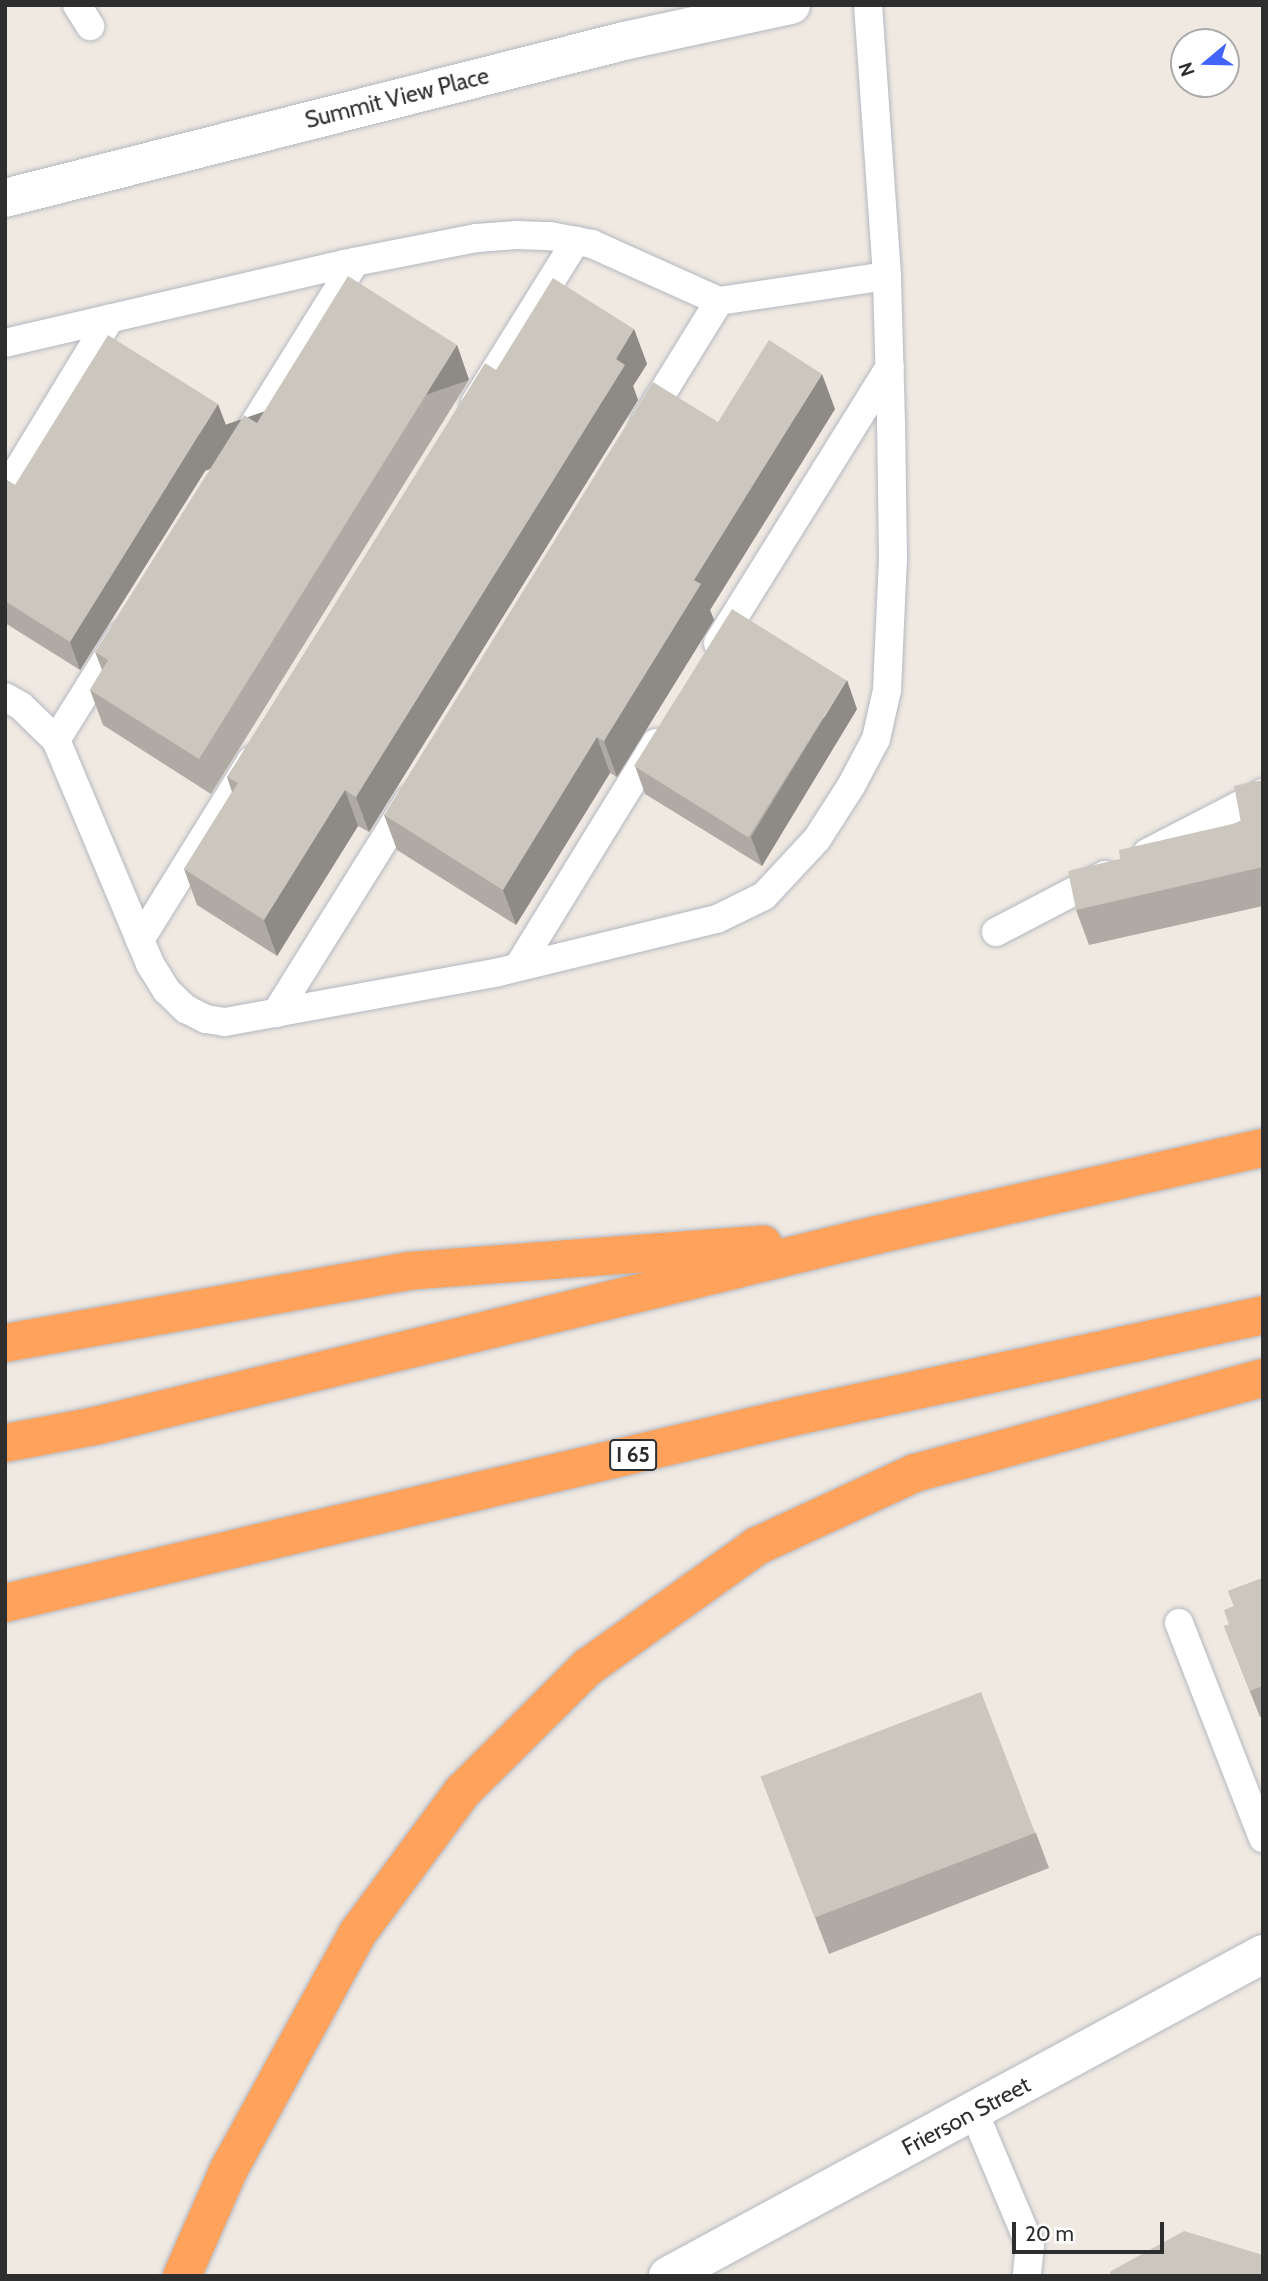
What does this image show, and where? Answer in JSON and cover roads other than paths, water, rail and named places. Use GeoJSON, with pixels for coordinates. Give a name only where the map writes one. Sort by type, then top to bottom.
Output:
{"type":"FeatureCollection","features":[{"type":"Feature","properties":{"kind":"highway"},"geometry":{"type":"LineString","coordinates":[[5,1443],[95,1426],[876,1235],[1263,1148]]}},
{"type":"Feature","properties":{"kind":"highway"},"geometry":{"type":"LineString","coordinates":[[5,1343],[408,1271],[876,1235]]}},
{"type":"Feature","properties":{"kind":"highway","name":"I 65"},"geometry":{"type":"LineString","coordinates":[[5,1603],[792,1417],[1263,1315]]}},
{"type":"Feature","properties":{"kind":"highway"},"geometry":{"type":"LineString","coordinates":[[182,2276],[228,2171],[357,1934],[463,1791],[588,1667],[757,1546],[915,1473],[1263,1378]]}},
{"type":"Feature","properties":{"kind":"street","name":"Summit View Place"},"geometry":{"type":"LineString","coordinates":[[5,198],[624,41],[791,5]]}},
{"type":"Feature","properties":{"kind":"street","name":"Frierson Street"},"geometry":{"type":"LineString","coordinates":[[691,2270],[1263,1954]]}},
{"type":"Feature","properties":{"kind":"lane"},"geometry":{"type":"LineString","coordinates":[[5,697],[21,706],[56,740],[140,940],[166,990],[186,1009],[206,1019],[225,1022],[518,967],[717,919],[764,896],[786,876],[817,839],[851,786],[876,739],[887,690],[892,560],[890,367],[887,276],[868,5]]}},
{"type":"Feature","properties":{"kind":"lane"},"geometry":{"type":"LineString","coordinates":[[5,343],[355,262],[476,238],[528,235],[592,244],[719,301],[887,276]]}},
{"type":"Feature","properties":{"kind":"lane"},"geometry":{"type":"LineString","coordinates":[[458,430],[576,241]]}},
{"type":"Feature","properties":{"kind":"lane"},"geometry":{"type":"LineString","coordinates":[[223,472],[355,262]]}},
{"type":"Feature","properties":{"kind":"lane"},"geometry":{"type":"LineString","coordinates":[[631,444],[719,301]]}},
{"type":"Feature","properties":{"kind":"lane"},"geometry":{"type":"LineString","coordinates":[[5,491],[110,318]]}},
{"type":"Feature","properties":{"kind":"lane"},"geometry":{"type":"LineString","coordinates":[[707,661],[890,367]]}},
{"type":"Feature","properties":{"kind":"lane"},"geometry":{"type":"LineString","coordinates":[[56,740],[136,612]]}},
{"type":"Feature","properties":{"kind":"lane"},"geometry":{"type":"LineString","coordinates":[[518,967],[671,720]]}},
{"type":"Feature","properties":{"kind":"lane"},"geometry":{"type":"LineString","coordinates":[[140,940],[266,738]]}},
{"type":"Feature","properties":{"kind":"lane"},"geometry":{"type":"LineString","coordinates":[[276,1013],[424,776]]}},
{"type":"Feature","properties":{"kind":"lane"},"geometry":{"type":"LineString","coordinates":[[996,932],[1263,793]]}},
{"type":"Feature","properties":{"kind":"lane"},"geometry":{"type":"LineString","coordinates":[[1179,1622],[1260,1824]]}},
{"type":"Feature","properties":{"kind":"lane"},"geometry":{"type":"LineString","coordinates":[[974,2112],[1030,2245],[1027,2276]]}}]}
